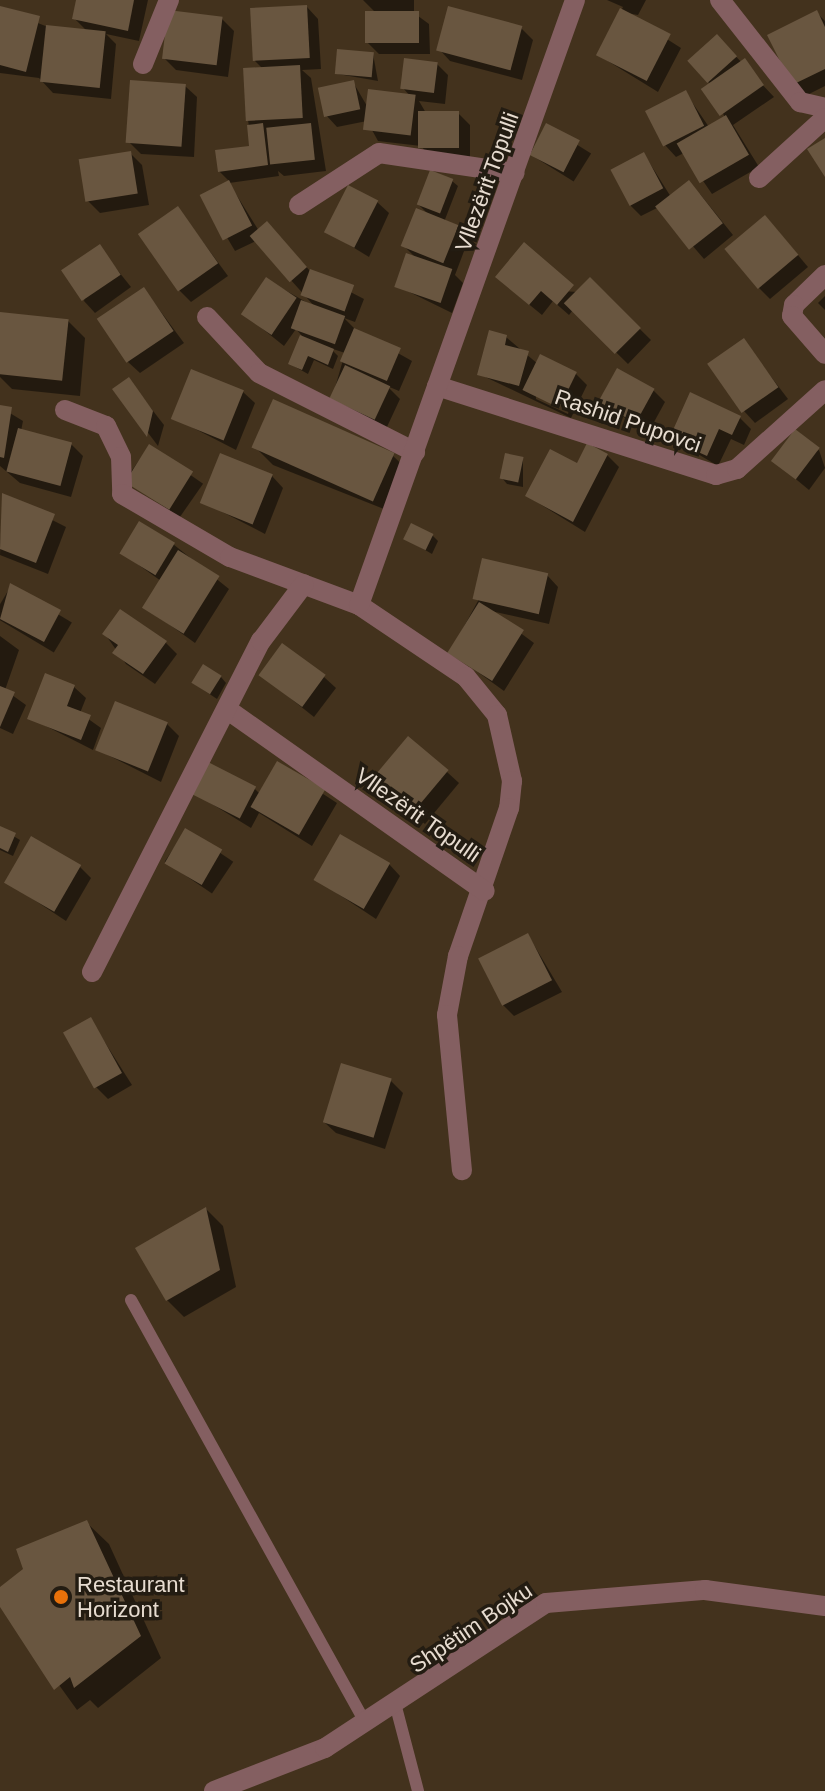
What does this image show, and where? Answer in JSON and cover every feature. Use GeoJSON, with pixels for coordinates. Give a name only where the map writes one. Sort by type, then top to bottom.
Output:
{"type":"FeatureCollection","features":[{"type":"Feature","properties":{"kind":"street"},"geometry":{"type":"LineString","coordinates":[[143,64],[169,0]]}},
{"type":"Feature","properties":{"kind":"street","name":"Vllezërit Topulli"},"geometry":{"type":"LineString","coordinates":[[359,605],[575,0]]}},
{"type":"Feature","properties":{"kind":"street"},"geometry":{"type":"LineString","coordinates":[[720,0],[800,102],[825,108]]}},
{"type":"Feature","properties":{"kind":"street"},"geometry":{"type":"LineString","coordinates":[[759,178],[825,118]]}},
{"type":"Feature","properties":{"kind":"street"},"geometry":{"type":"LineString","coordinates":[[299,205],[379,153],[515,173]]}},
{"type":"Feature","properties":{"kind":"street"},"geometry":{"type":"LineString","coordinates":[[825,275],[794,305],[792,316],[825,354]]}},
{"type":"Feature","properties":{"kind":"street"},"geometry":{"type":"LineString","coordinates":[[207,317],[259,373],[415,452]]}},
{"type":"Feature","properties":{"kind":"street","name":"Rashid Pupovci"},"geometry":{"type":"LineString","coordinates":[[437,386],[716,475],[737,469],[825,390]]}},
{"type":"Feature","properties":{"kind":"street","name":"Vllezërit Topulli"},"geometry":{"type":"LineString","coordinates":[[65,410],[106,426],[121,457],[122,494],[182,534],[359,605],[466,677],[497,715],[512,781],[485,891],[228,710]]}},
{"type":"Feature","properties":{"kind":"street"},"geometry":{"type":"LineString","coordinates":[[92,972],[261,641],[304,584]]}},
{"type":"Feature","properties":{"kind":"street"},"geometry":{"type":"LineString","coordinates":[[462,1170],[447,1015],[458,956],[485,891]]}},
{"type":"Feature","properties":{"kind":"street","name":"Shpëtim Bojku"},"geometry":{"type":"LineString","coordinates":[[214,1791],[366,1724],[396,1707],[546,1603],[705,1590],[825,1606]]}},
{"type":"Feature","properties":{"kind":"lane"},"geometry":{"type":"LineString","coordinates":[[131,1300],[366,1724]]}},
{"type":"Feature","properties":{"kind":"lane"},"geometry":{"type":"LineString","coordinates":[[396,1707],[418,1791]]}},
{"type":"Feature","properties":{"kind":"building"},"geometry":{"type":"Polygon","coordinates":[[[76,0],[134,0],[128,31],[72,19],[76,0]]]}},
{"type":"Feature","properties":{"kind":"building"},"geometry":{"type":"Polygon","coordinates":[[[307,5],[310,58],[253,61],[250,8],[307,5]]]}},
{"type":"Feature","properties":{"kind":"building"},"geometry":{"type":"Polygon","coordinates":[[[0,6],[40,16],[26,72],[0,65],[0,6]]]}},
{"type":"Feature","properties":{"kind":"building"},"geometry":{"type":"Polygon","coordinates":[[[448,6],[522,26],[510,70],[436,50],[448,6]]]}},
{"type":"Feature","properties":{"kind":"building"},"geometry":{"type":"Polygon","coordinates":[[[620,8],[671,34],[647,81],[596,55],[620,8]]]}},
{"type":"Feature","properties":{"kind":"building"},"geometry":{"type":"Polygon","coordinates":[[[168,10],[223,17],[217,65],[162,59],[168,10]]]}},
{"type":"Feature","properties":{"kind":"building"},"geometry":{"type":"Polygon","coordinates":[[[817,10],[825,27],[825,69],[792,85],[767,35],[817,10]]]}},
{"type":"Feature","properties":{"kind":"building"},"geometry":{"type":"Polygon","coordinates":[[[365,11],[419,11],[419,43],[365,43],[365,11]]]}},
{"type":"Feature","properties":{"kind":"building"},"geometry":{"type":"Polygon","coordinates":[[[46,25],[106,31],[100,88],[40,82],[46,25]]]}},
{"type":"Feature","properties":{"kind":"building"},"geometry":{"type":"Polygon","coordinates":[[[717,34],[737,56],[707,83],[687,61],[717,34]]]}},
{"type":"Feature","properties":{"kind":"building"},"geometry":{"type":"Polygon","coordinates":[[[337,49],[374,52],[372,77],[335,74],[337,49]]]}},
{"type":"Feature","properties":{"kind":"building"},"geometry":{"type":"Polygon","coordinates":[[[404,58],[438,62],[434,93],[400,89],[404,58]]]}},
{"type":"Feature","properties":{"kind":"building"},"geometry":{"type":"Polygon","coordinates":[[[745,58],[764,85],[720,116],[701,89],[745,58]]]}},
{"type":"Feature","properties":{"kind":"building"},"geometry":{"type":"Polygon","coordinates":[[[300,65],[303,118],[246,121],[243,68],[300,65]]]}},
{"type":"Feature","properties":{"kind":"building"},"geometry":{"type":"Polygon","coordinates":[[[130,80],[186,84],[181,147],[126,143],[130,80]]]}},
{"type":"Feature","properties":{"kind":"building"},"geometry":{"type":"Polygon","coordinates":[[[354,80],[360,109],[324,117],[318,88],[354,80]]]}},
{"type":"Feature","properties":{"kind":"building"},"geometry":{"type":"Polygon","coordinates":[[[368,89],[416,95],[411,136],[363,130],[368,89]]]}},
{"type":"Feature","properties":{"kind":"building"},"geometry":{"type":"Polygon","coordinates":[[[686,90],[704,126],[663,147],[645,111],[686,90]]]}},
{"type":"Feature","properties":{"kind":"building"},"geometry":{"type":"Polygon","coordinates":[[[418,111],[459,111],[459,148],[418,148],[418,111]]]}},
{"type":"Feature","properties":{"kind":"building"},"geometry":{"type":"Polygon","coordinates":[[[726,115],[749,155],[700,183],[677,144],[726,115]]]}},
{"type":"Feature","properties":{"kind":"building"},"geometry":{"type":"Polygon","coordinates":[[[263,123],[268,165],[218,172],[215,150],[249,146],[247,125],[263,123]]]}},
{"type":"Feature","properties":{"kind":"building"},"geometry":{"type":"Polygon","coordinates":[[[311,123],[315,160],[270,165],[266,128],[311,123]]]}},
{"type":"Feature","properties":{"kind":"building"},"geometry":{"type":"Polygon","coordinates":[[[546,123],[580,140],[564,172],[530,155],[546,123]]]}},
{"type":"Feature","properties":{"kind":"building"},"geometry":{"type":"Polygon","coordinates":[[[825,138],[825,177],[807,149],[825,138]]]}},
{"type":"Feature","properties":{"kind":"building"},"geometry":{"type":"Polygon","coordinates":[[[131,151],[138,193],[85,202],[79,159],[131,151]]]}},
{"type":"Feature","properties":{"kind":"building"},"geometry":{"type":"Polygon","coordinates":[[[644,152],[663,188],[630,206],[610,170],[644,152]]]}},
{"type":"Feature","properties":{"kind":"building"},"geometry":{"type":"Polygon","coordinates":[[[430,170],[453,179],[440,214],[417,205],[430,170]]]}},
{"type":"Feature","properties":{"kind":"building"},"geometry":{"type":"Polygon","coordinates":[[[229,180],[252,225],[223,240],[200,195],[229,180]]]}},
{"type":"Feature","properties":{"kind":"building"},"geometry":{"type":"Polygon","coordinates":[[[689,180],[723,223],[689,250],[655,206],[689,180]]]}},
{"type":"Feature","properties":{"kind":"building"},"geometry":{"type":"Polygon","coordinates":[[[348,185],[378,200],[354,248],[324,232],[348,185]]]}},
{"type":"Feature","properties":{"kind":"building"},"geometry":{"type":"Polygon","coordinates":[[[178,206],[218,263],[178,291],[138,234],[178,206]]]}},
{"type":"Feature","properties":{"kind":"building"},"geometry":{"type":"Polygon","coordinates":[[[416,208],[459,225],[443,263],[401,246],[416,208]]]}},
{"type":"Feature","properties":{"kind":"building"},"geometry":{"type":"Polygon","coordinates":[[[765,215],[798,255],[758,289],[724,249],[765,215]]]}},
{"type":"Feature","properties":{"kind":"building"},"geometry":{"type":"Polygon","coordinates":[[[267,221],[307,267],[290,282],[250,236],[267,221]]]}},
{"type":"Feature","properties":{"kind":"building"},"geometry":{"type":"Polygon","coordinates":[[[524,242],[574,285],[557,305],[541,291],[529,305],[495,277],[524,242]]]}},
{"type":"Feature","properties":{"kind":"building"},"geometry":{"type":"Polygon","coordinates":[[[100,244],[121,275],[82,301],[61,270],[100,244]]]}},
{"type":"Feature","properties":{"kind":"building"},"geometry":{"type":"Polygon","coordinates":[[[406,253],[452,269],[441,303],[394,287],[406,253]]]}},
{"type":"Feature","properties":{"kind":"building"},"geometry":{"type":"Polygon","coordinates":[[[310,269],[354,285],[345,311],[300,295],[310,269]]]}},
{"type":"Feature","properties":{"kind":"building"},"geometry":{"type":"Polygon","coordinates":[[[266,277],[297,298],[272,335],[241,314],[266,277]]]}},
{"type":"Feature","properties":{"kind":"building"},"geometry":{"type":"Polygon","coordinates":[[[590,277],[641,328],[615,354],[564,303],[590,277]]]}},
{"type":"Feature","properties":{"kind":"building"},"geometry":{"type":"Polygon","coordinates":[[[144,287],[174,331],[126,363],[97,319],[144,287]]]}},
{"type":"Feature","properties":{"kind":"building"},"geometry":{"type":"Polygon","coordinates":[[[301,300],[345,316],[335,344],[291,328],[301,300]]]}},
{"type":"Feature","properties":{"kind":"building"},"geometry":{"type":"Polygon","coordinates":[[[0,312],[69,319],[62,381],[0,374],[0,312]]]}},
{"type":"Feature","properties":{"kind":"building"},"geometry":{"type":"Polygon","coordinates":[[[354,328],[401,348],[387,381],[340,361],[354,328]]]}},
{"type":"Feature","properties":{"kind":"building"},"geometry":{"type":"Polygon","coordinates":[[[489,330],[507,335],[505,345],[529,351],[519,386],[477,375],[489,330]]]}},
{"type":"Feature","properties":{"kind":"building"},"geometry":{"type":"Polygon","coordinates":[[[300,335],[334,349],[328,365],[308,356],[302,370],[288,364],[300,335]]]}},
{"type":"Feature","properties":{"kind":"building"},"geometry":{"type":"Polygon","coordinates":[[[744,338],[778,387],[742,413],[707,364],[744,338]]]}},
{"type":"Feature","properties":{"kind":"building"},"geometry":{"type":"Polygon","coordinates":[[[540,354],[577,372],[559,408],[522,390],[540,354]]]}},
{"type":"Feature","properties":{"kind":"building"},"geometry":{"type":"Polygon","coordinates":[[[345,365],[390,386],[375,420],[329,399],[345,365]]]}},
{"type":"Feature","properties":{"kind":"building"},"geometry":{"type":"Polygon","coordinates":[[[617,368],[655,389],[636,423],[598,402],[617,368]]]}},
{"type":"Feature","properties":{"kind":"building"},"geometry":{"type":"Polygon","coordinates":[[[191,369],[244,390],[224,440],[171,419],[191,369]]]}},
{"type":"Feature","properties":{"kind":"building"},"geometry":{"type":"Polygon","coordinates":[[[129,377],[153,411],[147,437],[112,389],[129,377]]]}},
{"type":"Feature","properties":{"kind":"building"},"geometry":{"type":"Polygon","coordinates":[[[690,392],[741,416],[732,435],[719,429],[707,456],[669,439],[690,392]]]}},
{"type":"Feature","properties":{"kind":"building"},"geometry":{"type":"Polygon","coordinates":[[[273,399],[395,453],[373,502],[251,447],[273,399]]]}},
{"type":"Feature","properties":{"kind":"building"},"geometry":{"type":"Polygon","coordinates":[[[0,405],[12,407],[4,458],[0,457],[0,405]]]}},
{"type":"Feature","properties":{"kind":"building"},"geometry":{"type":"Polygon","coordinates":[[[18,428],[72,442],[60,486],[6,471],[18,428]]]}},
{"type":"Feature","properties":{"kind":"building"},"geometry":{"type":"Polygon","coordinates":[[[795,429],[820,448],[796,480],[771,461],[795,429]]]}},
{"type":"Feature","properties":{"kind":"building"},"geometry":{"type":"Polygon","coordinates":[[[587,443],[608,454],[573,522],[525,496],[550,449],[577,463],[587,443]]]}},
{"type":"Feature","properties":{"kind":"building"},"geometry":{"type":"Polygon","coordinates":[[[149,444],[193,472],[169,510],[125,482],[149,444]]]}},
{"type":"Feature","properties":{"kind":"building"},"geometry":{"type":"Polygon","coordinates":[[[220,453],[273,474],[253,524],[200,503],[220,453]]]}},
{"type":"Feature","properties":{"kind":"building"},"geometry":{"type":"Polygon","coordinates":[[[505,453],[524,457],[518,482],[500,478],[505,453]]]}},
{"type":"Feature","properties":{"kind":"building"},"geometry":{"type":"Polygon","coordinates":[[[2,493],[55,514],[36,563],[0,549],[2,493]]]}},
{"type":"Feature","properties":{"kind":"building"},"geometry":{"type":"Polygon","coordinates":[[[139,521],[175,543],[155,575],[119,554],[139,521]]]}},
{"type":"Feature","properties":{"kind":"building"},"geometry":{"type":"Polygon","coordinates":[[[411,523],[433,534],[426,550],[403,539],[411,523]]]}},
{"type":"Feature","properties":{"kind":"building"},"geometry":{"type":"Polygon","coordinates":[[[178,550],[220,576],[184,634],[142,608],[178,550]]]}},
{"type":"Feature","properties":{"kind":"building"},"geometry":{"type":"Polygon","coordinates":[[[482,558],[548,573],[539,614],[473,599],[482,558]]]}},
{"type":"Feature","properties":{"kind":"building"},"geometry":{"type":"Polygon","coordinates":[[[10,583],[61,610],[44,642],[0,619],[10,583]]]}},
{"type":"Feature","properties":{"kind":"building"},"geometry":{"type":"Polygon","coordinates":[[[479,602],[524,630],[492,681],[447,653],[479,602]]]}},
{"type":"Feature","properties":{"kind":"building"},"geometry":{"type":"Polygon","coordinates":[[[120,609],[167,641],[143,674],[112,653],[118,645],[102,634],[120,609]]]}},
{"type":"Feature","properties":{"kind":"building"},"geometry":{"type":"Polygon","coordinates":[[[282,643],[326,675],[302,707],[258,675],[282,643]]]}},
{"type":"Feature","properties":{"kind":"building"},"geometry":{"type":"Polygon","coordinates":[[[203,664],[222,676],[210,694],[191,683],[203,664]]]}},
{"type":"Feature","properties":{"kind":"building"},"geometry":{"type":"Polygon","coordinates":[[[45,673],[75,685],[67,706],[91,715],[81,740],[27,719],[45,673]]]}},
{"type":"Feature","properties":{"kind":"building"},"geometry":{"type":"Polygon","coordinates":[[[0,686],[15,692],[0,727],[0,686]]]}},
{"type":"Feature","properties":{"kind":"building"},"geometry":{"type":"Polygon","coordinates":[[[115,701],[168,722],[148,771],[95,750],[115,701]]]}},
{"type":"Feature","properties":{"kind":"building"},"geometry":{"type":"Polygon","coordinates":[[[408,736],[449,770],[411,814],[371,780],[408,736]]]}},
{"type":"Feature","properties":{"kind":"building"},"geometry":{"type":"Polygon","coordinates":[[[277,761],[325,789],[299,835],[250,807],[277,761]]]}},
{"type":"Feature","properties":{"kind":"building"},"geometry":{"type":"Polygon","coordinates":[[[208,762],[256,787],[240,819],[192,794],[208,762]]]}},
{"type":"Feature","properties":{"kind":"building"},"geometry":{"type":"Polygon","coordinates":[[[0,826],[16,833],[8,852],[0,848],[0,826]]]}},
{"type":"Feature","properties":{"kind":"building"},"geometry":{"type":"Polygon","coordinates":[[[185,828],[222,850],[202,885],[164,864],[185,828]]]}},
{"type":"Feature","properties":{"kind":"building"},"geometry":{"type":"Polygon","coordinates":[[[340,834],[390,863],[364,909],[314,880],[340,834]]]}},
{"type":"Feature","properties":{"kind":"building"},"geometry":{"type":"Polygon","coordinates":[[[31,836],[81,865],[54,912],[4,883],[31,836]]]}},
{"type":"Feature","properties":{"kind":"building"},"geometry":{"type":"Polygon","coordinates":[[[528,933],[552,980],[502,1006],[478,958],[528,933]]]}},
{"type":"Feature","properties":{"kind":"building"},"geometry":{"type":"Polygon","coordinates":[[[91,1017],[122,1073],[94,1088],[63,1033],[91,1017]]]}},
{"type":"Feature","properties":{"kind":"building"},"geometry":{"type":"Polygon","coordinates":[[[341,1063],[392,1078],[374,1138],[323,1122],[341,1063]]]}},
{"type":"Feature","properties":{"kind":"building"},"geometry":{"type":"Polygon","coordinates":[[[206,1207],[220,1270],[166,1301],[135,1248],[206,1207]]]}},
{"type":"Feature","properties":{"kind":"building","name":"Restaurant Horizont"},"geometry":{"type":"Polygon","coordinates":[[[87,1520],[141,1636],[74,1688],[70,1677],[54,1690],[0,1607],[0,1587],[23,1569],[16,1549],[87,1520]]]}},
{"type":"Feature","properties":{"kind":"place","name":"Restaurant Horizont"},"geometry":{"type":"Point","coordinates":[61,1597]}}]}
